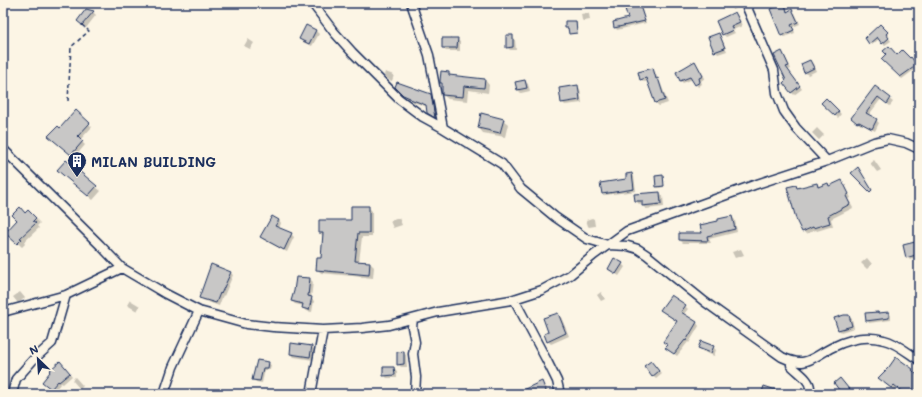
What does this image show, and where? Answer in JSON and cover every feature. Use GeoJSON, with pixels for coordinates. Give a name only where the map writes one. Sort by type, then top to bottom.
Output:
{"type":"FeatureCollection","features":[{"type":"Feature","properties":{"kind":"street"},"geometry":{"type":"LineString","coordinates":[[312,3],[334,32],[352,52],[400,100],[423,117],[502,164],[521,189],[575,232],[587,240],[608,245],[628,246],[638,249],[706,302],[782,357],[791,362],[807,361],[819,356],[832,347],[850,340],[866,337],[885,340],[896,345],[919,360]]}},
{"type":"Feature","properties":{"kind":"street"},"geometry":{"type":"LineString","coordinates":[[411,3],[429,55],[443,128]]}},
{"type":"Feature","properties":{"kind":"street"},"geometry":{"type":"LineString","coordinates":[[745,3],[774,70],[777,93],[784,111],[796,128],[827,160]]}},
{"type":"Feature","properties":{"kind":"street"},"geometry":{"type":"LineString","coordinates":[[3,149],[122,268],[166,294],[199,311],[253,325],[323,330],[389,325],[438,312],[514,299],[542,290],[570,275],[627,232],[874,142],[888,139],[906,143],[919,149]]}},
{"type":"Feature","properties":{"kind":"street"},"geometry":{"type":"LineString","coordinates":[[3,312],[66,295],[122,268]]}},
{"type":"Feature","properties":{"kind":"street"},"geometry":{"type":"LineString","coordinates":[[12,394],[16,380],[33,360],[52,343],[66,295]]}},
{"type":"Feature","properties":{"kind":"street"},"geometry":{"type":"LineString","coordinates":[[514,299],[557,381],[560,394]]}},
{"type":"Feature","properties":{"kind":"street"},"geometry":{"type":"LineString","coordinates":[[164,394],[173,366],[199,311]]}},
{"type":"Feature","properties":{"kind":"street"},"geometry":{"type":"LineString","coordinates":[[413,319],[412,327],[415,342],[413,354],[416,377],[414,394]]}},
{"type":"Feature","properties":{"kind":"street"},"geometry":{"type":"LineString","coordinates":[[311,394],[323,330]]}},
{"type":"Feature","properties":{"kind":"street"},"geometry":{"type":"LineString","coordinates":[[791,362],[793,368],[809,383],[810,388],[808,394]]}},
{"type":"Feature","properties":{"kind":"path"},"geometry":{"type":"LineString","coordinates":[[68,102],[71,48],[89,31],[82,25],[85,28]]}},
{"type":"Feature","properties":{"kind":"building"},"geometry":{"type":"Polygon","coordinates":[[[623,3],[639,3],[645,21],[614,28],[613,22],[628,18],[623,3]]]}},
{"type":"Feature","properties":{"kind":"building"},"geometry":{"type":"Polygon","coordinates":[[[785,4],[787,12],[792,9],[798,22],[791,25],[794,30],[781,36],[770,9],[785,4]]]}},
{"type":"Feature","properties":{"kind":"building"},"geometry":{"type":"Polygon","coordinates":[[[86,9],[94,11],[82,25],[77,21],[86,9]]]}},
{"type":"Feature","properties":{"kind":"building"},"geometry":{"type":"Polygon","coordinates":[[[735,12],[740,22],[731,26],[733,30],[722,35],[716,21],[735,12]]]}},
{"type":"Feature","properties":{"kind":"building"},"geometry":{"type":"Polygon","coordinates":[[[565,21],[576,21],[577,33],[569,34],[568,28],[565,28],[565,21]]]}},
{"type":"Feature","properties":{"kind":"building"},"geometry":{"type":"Polygon","coordinates":[[[880,24],[888,32],[886,34],[889,38],[882,44],[877,37],[869,44],[865,38],[880,24]]]}},
{"type":"Feature","properties":{"kind":"building"},"geometry":{"type":"Polygon","coordinates":[[[306,25],[316,30],[309,44],[299,39],[306,25]]]}},
{"type":"Feature","properties":{"kind":"building"},"geometry":{"type":"Polygon","coordinates":[[[719,33],[725,48],[714,52],[708,37],[719,33]]]}},
{"type":"Feature","properties":{"kind":"building"},"geometry":{"type":"Polygon","coordinates":[[[506,35],[513,35],[513,47],[506,48],[506,35]]]}},
{"type":"Feature","properties":{"kind":"building"},"geometry":{"type":"Polygon","coordinates":[[[442,38],[458,38],[457,48],[442,48],[442,38]]]}},
{"type":"Feature","properties":{"kind":"building"},"geometry":{"type":"Polygon","coordinates":[[[889,46],[897,55],[902,50],[910,58],[911,57],[917,65],[900,77],[881,59],[886,54],[883,51],[889,46]]]}},
{"type":"Feature","properties":{"kind":"building"},"geometry":{"type":"Polygon","coordinates":[[[782,51],[789,66],[786,67],[800,86],[791,93],[783,83],[786,80],[774,55],[782,51]]]}},
{"type":"Feature","properties":{"kind":"building"},"geometry":{"type":"Polygon","coordinates":[[[810,60],[814,68],[804,73],[801,64],[810,60]]]}},
{"type":"Feature","properties":{"kind":"building"},"geometry":{"type":"Polygon","coordinates":[[[695,61],[703,76],[699,78],[700,82],[695,85],[690,77],[680,81],[676,72],[695,61]]]}},
{"type":"Feature","properties":{"kind":"building"},"geometry":{"type":"Polygon","coordinates":[[[653,68],[665,100],[655,103],[646,78],[640,80],[638,72],[653,68]]]}},
{"type":"Feature","properties":{"kind":"building"},"geometry":{"type":"Polygon","coordinates":[[[441,71],[449,72],[449,75],[485,79],[484,88],[464,86],[463,97],[442,95],[442,83],[440,83],[441,71]]]}},
{"type":"Feature","properties":{"kind":"building"},"geometry":{"type":"Polygon","coordinates":[[[525,80],[527,88],[517,90],[515,82],[525,80]]]}},
{"type":"Feature","properties":{"kind":"building"},"geometry":{"type":"Polygon","coordinates":[[[397,82],[431,94],[435,118],[427,113],[426,105],[403,95],[395,87],[397,82]]]}},
{"type":"Feature","properties":{"kind":"building"},"geometry":{"type":"Polygon","coordinates":[[[578,85],[580,100],[561,103],[559,88],[578,85]]]}},
{"type":"Feature","properties":{"kind":"building"},"geometry":{"type":"Polygon","coordinates":[[[875,86],[891,98],[887,104],[878,97],[866,113],[877,119],[872,129],[859,122],[857,123],[851,118],[875,86]]]}},
{"type":"Feature","properties":{"kind":"building"},"geometry":{"type":"Polygon","coordinates":[[[826,98],[839,111],[835,116],[821,103],[826,98]]]}},
{"type":"Feature","properties":{"kind":"building"},"geometry":{"type":"Polygon","coordinates":[[[76,110],[90,123],[78,136],[83,141],[71,155],[48,136],[58,126],[60,128],[76,110]]]}},
{"type":"Feature","properties":{"kind":"building"},"geometry":{"type":"Polygon","coordinates":[[[481,113],[504,119],[500,133],[478,128],[481,113]]]}},
{"type":"Feature","properties":{"kind":"building","name":"MILAN BUILDING"},"geometry":{"type":"Polygon","coordinates":[[[66,160],[97,186],[88,196],[57,170],[66,160]]]}},
{"type":"Feature","properties":{"kind":"building"},"geometry":{"type":"Polygon","coordinates":[[[858,167],[872,190],[870,192],[851,173],[858,167]]]}},
{"type":"Feature","properties":{"kind":"building"},"geometry":{"type":"Polygon","coordinates":[[[632,173],[634,189],[602,194],[600,183],[626,179],[626,174],[632,173]]]}},
{"type":"Feature","properties":{"kind":"building"},"geometry":{"type":"Polygon","coordinates":[[[663,175],[664,186],[656,187],[655,176],[663,175]]]}},
{"type":"Feature","properties":{"kind":"building"},"geometry":{"type":"Polygon","coordinates":[[[842,180],[849,194],[846,196],[850,204],[828,216],[830,223],[813,227],[802,232],[797,222],[787,187],[796,185],[797,188],[817,183],[818,187],[828,183],[829,186],[842,180]]]}},
{"type":"Feature","properties":{"kind":"building"},"geometry":{"type":"Polygon","coordinates":[[[660,192],[661,204],[642,206],[642,201],[635,201],[634,194],[660,192]]]}},
{"type":"Feature","properties":{"kind":"building"},"geometry":{"type":"Polygon","coordinates":[[[351,206],[369,206],[369,233],[358,233],[355,261],[370,262],[369,275],[316,270],[317,258],[321,258],[323,233],[319,233],[319,220],[351,220],[351,206]]]}},
{"type":"Feature","properties":{"kind":"building"},"geometry":{"type":"Polygon","coordinates":[[[20,207],[25,213],[28,210],[36,218],[33,221],[36,223],[20,238],[22,239],[17,244],[5,233],[17,220],[12,215],[20,207]]]}},
{"type":"Feature","properties":{"kind":"building"},"geometry":{"type":"Polygon","coordinates":[[[272,216],[279,220],[275,226],[292,233],[284,250],[260,237],[272,216]]]}},
{"type":"Feature","properties":{"kind":"building"},"geometry":{"type":"Polygon","coordinates":[[[732,216],[735,229],[707,236],[708,241],[679,240],[679,233],[702,233],[700,225],[732,216]]]}},
{"type":"Feature","properties":{"kind":"building"},"geometry":{"type":"Polygon","coordinates":[[[919,241],[919,254],[906,258],[903,245],[919,241]]]}},
{"type":"Feature","properties":{"kind":"building"},"geometry":{"type":"Polygon","coordinates":[[[614,258],[623,263],[616,274],[608,269],[614,258]]]}},
{"type":"Feature","properties":{"kind":"building"},"geometry":{"type":"Polygon","coordinates":[[[211,264],[231,272],[216,303],[199,298],[211,264]]]}},
{"type":"Feature","properties":{"kind":"building"},"geometry":{"type":"Polygon","coordinates":[[[296,277],[310,278],[308,296],[312,297],[309,310],[302,308],[303,304],[291,301],[296,277]]]}},
{"type":"Feature","properties":{"kind":"building"},"geometry":{"type":"Polygon","coordinates":[[[671,295],[686,305],[681,312],[697,322],[686,341],[685,340],[674,354],[665,348],[668,345],[663,342],[677,321],[660,310],[671,295]]]}},
{"type":"Feature","properties":{"kind":"building"},"geometry":{"type":"Polygon","coordinates":[[[889,312],[889,318],[866,321],[865,313],[889,312]]]}},
{"type":"Feature","properties":{"kind":"building"},"geometry":{"type":"Polygon","coordinates":[[[558,313],[566,333],[547,342],[544,334],[548,332],[543,318],[558,313]]]}},
{"type":"Feature","properties":{"kind":"building"},"geometry":{"type":"Polygon","coordinates":[[[849,315],[852,326],[838,330],[834,318],[849,315]]]}},
{"type":"Feature","properties":{"kind":"building"},"geometry":{"type":"Polygon","coordinates":[[[701,341],[714,346],[711,353],[698,348],[701,341]]]}},
{"type":"Feature","properties":{"kind":"building"},"geometry":{"type":"Polygon","coordinates":[[[291,343],[312,346],[310,357],[290,354],[291,343]]]}},
{"type":"Feature","properties":{"kind":"building"},"geometry":{"type":"Polygon","coordinates":[[[404,351],[404,364],[397,365],[397,352],[404,351]]]}},
{"type":"Feature","properties":{"kind":"building"},"geometry":{"type":"Polygon","coordinates":[[[896,357],[913,369],[912,370],[919,377],[919,394],[905,394],[894,385],[891,388],[878,378],[896,357]]]}},
{"type":"Feature","properties":{"kind":"building"},"geometry":{"type":"Polygon","coordinates":[[[257,360],[269,362],[268,368],[263,368],[260,381],[252,380],[257,360]]]}},
{"type":"Feature","properties":{"kind":"building"},"geometry":{"type":"Polygon","coordinates":[[[60,361],[70,373],[59,382],[58,381],[51,389],[42,382],[50,372],[49,371],[60,361]]]}},
{"type":"Feature","properties":{"kind":"building"},"geometry":{"type":"Polygon","coordinates":[[[651,361],[659,371],[652,377],[644,366],[651,361]]]}},
{"type":"Feature","properties":{"kind":"building"},"geometry":{"type":"Polygon","coordinates":[[[383,367],[394,367],[395,375],[383,376],[383,367]]]}},
{"type":"Feature","properties":{"kind":"building"},"geometry":{"type":"Polygon","coordinates":[[[840,378],[853,394],[842,394],[834,383],[840,378]]]}},
{"type":"Feature","properties":{"kind":"building"},"geometry":{"type":"Polygon","coordinates":[[[542,381],[547,394],[514,394],[542,381]]]}},
{"type":"Feature","properties":{"kind":"building"},"geometry":{"type":"Polygon","coordinates":[[[764,386],[785,394],[767,394],[762,392],[764,386]]]}},
{"type":"Feature","properties":{"kind":"place","name":"MILAN BUILDING"},"geometry":{"type":"Point","coordinates":[77,178]}}]}
